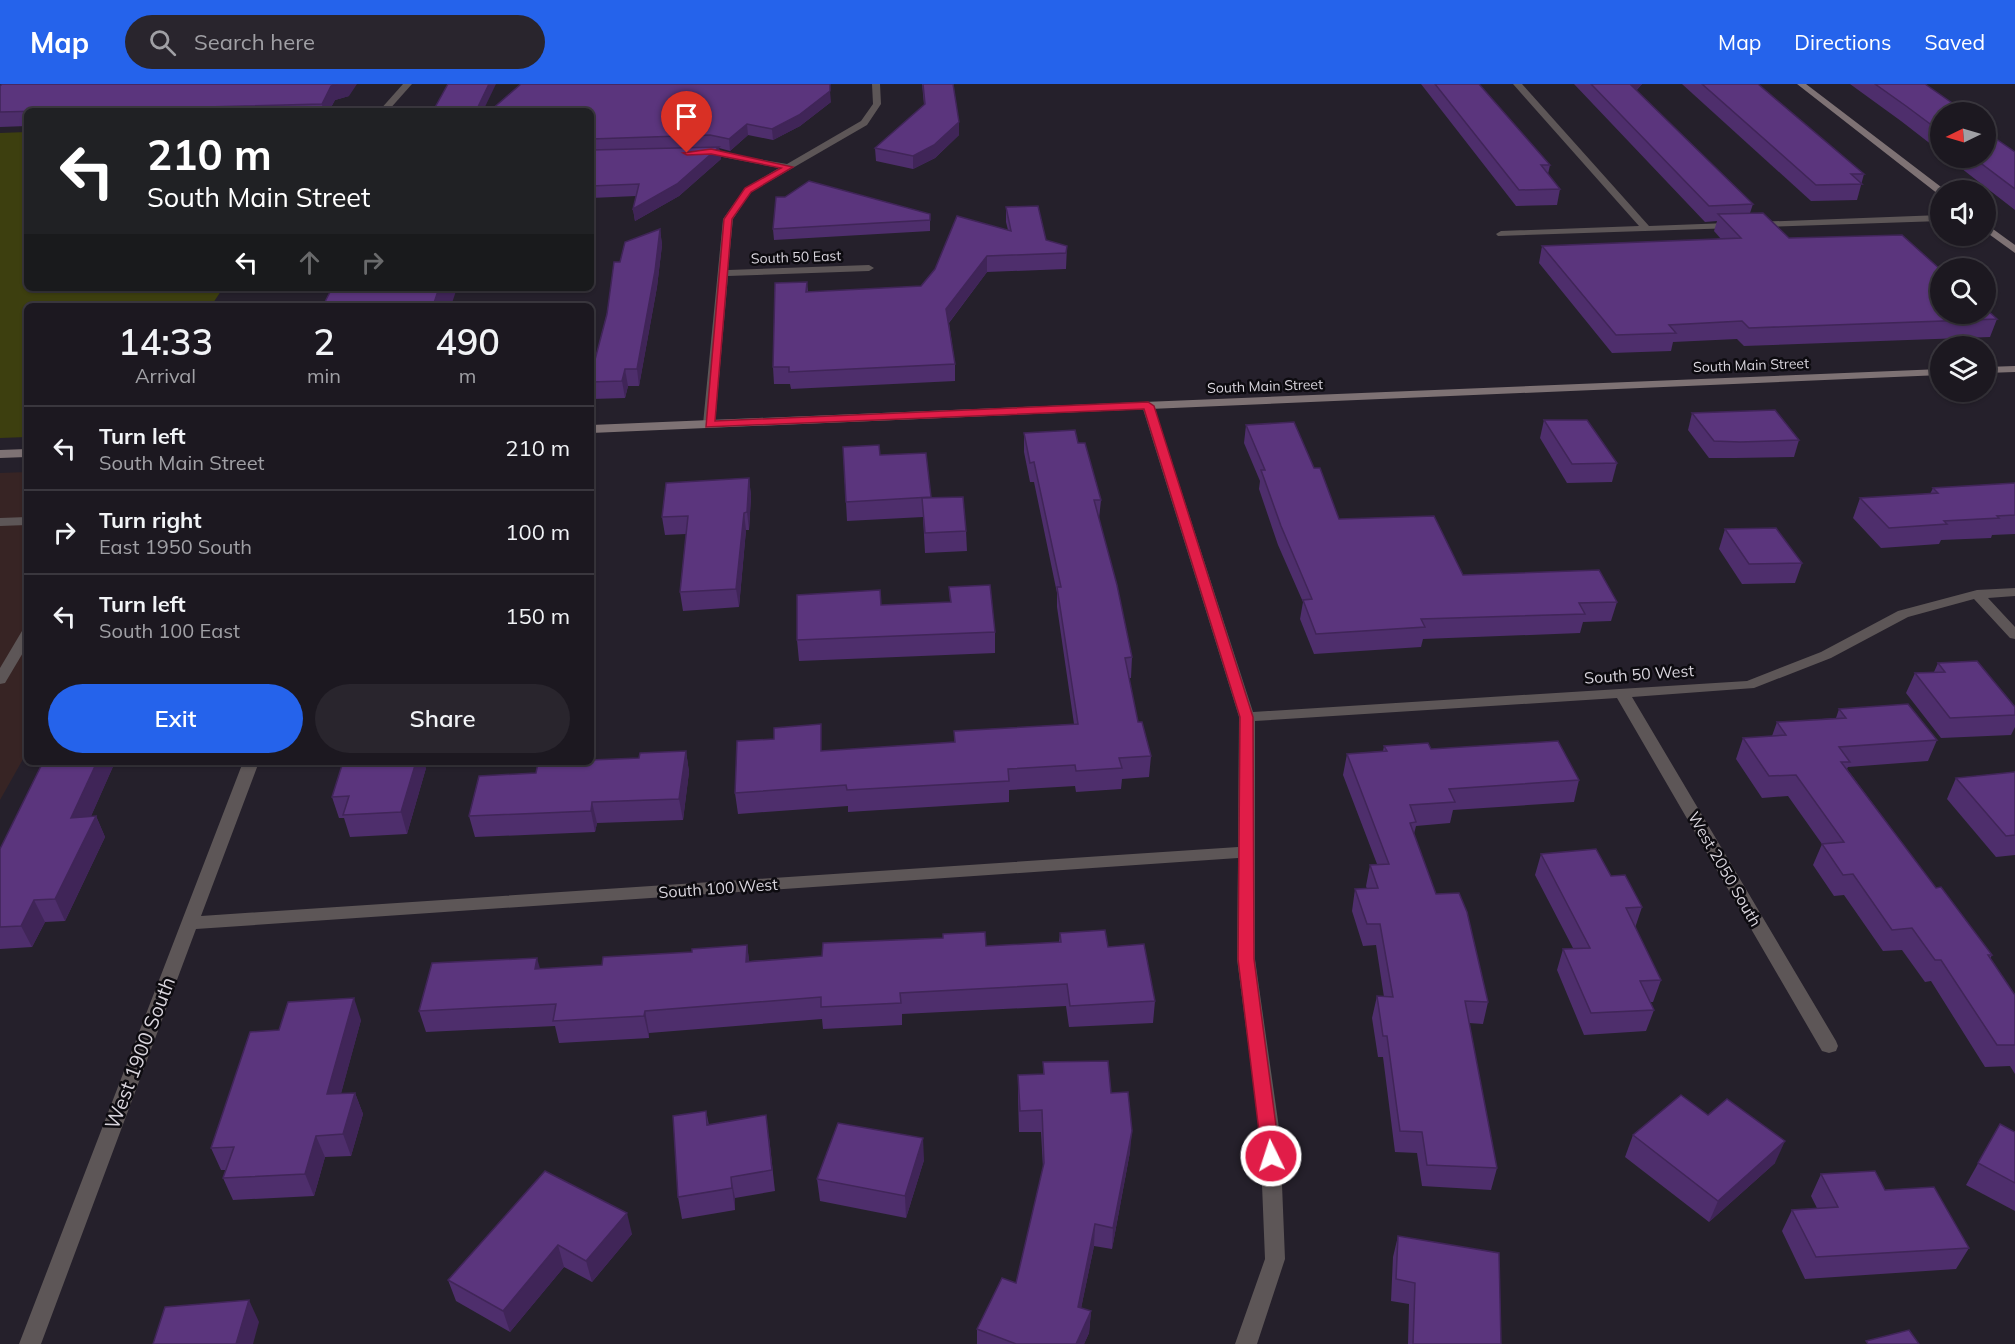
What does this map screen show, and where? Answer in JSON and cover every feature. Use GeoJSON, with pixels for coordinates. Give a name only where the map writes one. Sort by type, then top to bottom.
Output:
{"type":"FeatureCollection","features":[{"type":"Feature","properties":{"kind":"street"},"geometry":{"type":"LineString","coordinates":[[386,108],[408,84]]}},
{"type":"Feature","properties":{"kind":"street"},"geometry":{"type":"LineString","coordinates":[[709,424],[728,219],[748,190],[864,123],[877,104],[876,84]]}},
{"type":"Feature","properties":{"kind":"street"},"geometry":{"type":"LineString","coordinates":[[1517,84],[1646,228]]}},
{"type":"Feature","properties":{"kind":"street"},"geometry":{"type":"LineString","coordinates":[[1802,84],[1930,183]]}},
{"type":"Feature","properties":{"kind":"street"},"geometry":{"type":"LineString","coordinates":[[687,153],[711,152],[789,167]]}},
{"type":"Feature","properties":{"kind":"street"},"geometry":{"type":"LineString","coordinates":[[1501,234],[1930,218]]}},
{"type":"Feature","properties":{"kind":"street"},"geometry":{"type":"LineString","coordinates":[[1996,235],[2015,250]]}},
{"type":"Feature","properties":{"kind":"street","name":"South 50 East"},"geometry":{"type":"LineString","coordinates":[[723,273],[869,268]]}},
{"type":"Feature","properties":{"kind":"street"},"geometry":{"type":"LineString","coordinates":[[1996,370],[2015,369]]}},
{"type":"Feature","properties":{"kind":"street","name":"South Main Street"},"geometry":{"type":"LineString","coordinates":[[594,429],[1930,372]]}},
{"type":"Feature","properties":{"kind":"street"},"geometry":{"type":"LineString","coordinates":[[1148,406],[1247,717],[1246,959],[1270,1135],[1275,1259],[1245,1344]]}},
{"type":"Feature","properties":{"kind":"street"},"geometry":{"type":"LineString","coordinates":[[0,454],[24,453]]}},
{"type":"Feature","properties":{"kind":"street"},"geometry":{"type":"LineString","coordinates":[[0,522],[24,521]]}},
{"type":"Feature","properties":{"kind":"street","name":"South 50 West"},"geometry":{"type":"LineString","coordinates":[[1247,717],[1749,685],[1826,655],[1903,614],[1977,594],[2015,592]]}},
{"type":"Feature","properties":{"kind":"street"},"geometry":{"type":"LineString","coordinates":[[1977,594],[2015,635]]}},
{"type":"Feature","properties":{"kind":"street"},"geometry":{"type":"LineString","coordinates":[[0,680],[24,639]]}},
{"type":"Feature","properties":{"kind":"street","name":"West 2050 South"},"geometry":{"type":"LineString","coordinates":[[1622,693],[1829,1046]]}},
{"type":"Feature","properties":{"kind":"street","name":"West 1900 South"},"geometry":{"type":"LineString","coordinates":[[30,1344],[250,765]]}},
{"type":"Feature","properties":{"kind":"street","name":"South 100 West"},"geometry":{"type":"LineString","coordinates":[[190,923],[1246,852]]}},
{"type":"Feature","properties":{"kind":"shaded area"},"geometry":{"type":"Polygon","coordinates":[[[24,132],[24,291],[221,291],[213,303],[24,303],[24,437],[0,438],[0,133],[24,132]]]}},
{"type":"Feature","properties":{"kind":"shaded area"},"geometry":{"type":"Polygon","coordinates":[[[24,472],[24,757],[0,800],[0,473],[24,472]]]}},
{"type":"Feature","properties":{"kind":"building"},"geometry":{"type":"Polygon","coordinates":[[[2,84],[337,84],[331,86],[322,104],[161,108],[24,108],[24,111],[0,112],[0,86],[2,84]]]}},
{"type":"Feature","properties":{"kind":"building"},"geometry":{"type":"Polygon","coordinates":[[[448,84],[489,84],[477,108],[435,108],[448,84]]]}},
{"type":"Feature","properties":{"kind":"building"},"geometry":{"type":"Polygon","coordinates":[[[521,84],[830,84],[830,91],[799,115],[772,129],[747,124],[729,139],[710,135],[594,139],[594,108],[493,108],[521,84]]]}},
{"type":"Feature","properties":{"kind":"building"},"geometry":{"type":"Polygon","coordinates":[[[923,84],[953,84],[959,122],[934,145],[913,156],[875,148],[925,104],[923,84]]]}},
{"type":"Feature","properties":{"kind":"building"},"geometry":{"type":"Polygon","coordinates":[[[1435,84],[1479,84],[1550,165],[1541,165],[1560,189],[1519,190],[1435,84]]]}},
{"type":"Feature","properties":{"kind":"building"},"geometry":{"type":"Polygon","coordinates":[[[1591,84],[1632,84],[1753,204],[1709,206],[1591,84]]]}},
{"type":"Feature","properties":{"kind":"building"},"geometry":{"type":"Polygon","coordinates":[[[1702,84],[1758,84],[1864,174],[1851,174],[1862,184],[1816,185],[1702,84]]]}},
{"type":"Feature","properties":{"kind":"building"},"geometry":{"type":"Polygon","coordinates":[[[1875,84],[1925,84],[1951,102],[1930,102],[1930,124],[1875,84]]]}},
{"type":"Feature","properties":{"kind":"building"},"geometry":{"type":"Polygon","coordinates":[[[1996,139],[2015,152],[2015,189],[1987,168],[1996,168],[1996,139]]]}},
{"type":"Feature","properties":{"kind":"building"},"geometry":{"type":"Polygon","coordinates":[[[719,147],[677,184],[633,209],[639,184],[594,186],[594,150],[719,147]]]}},
{"type":"Feature","properties":{"kind":"building"},"geometry":{"type":"Polygon","coordinates":[[[809,181],[930,214],[930,220],[773,229],[776,197],[785,197],[809,181]]]}},
{"type":"Feature","properties":{"kind":"building"},"geometry":{"type":"Polygon","coordinates":[[[1038,206],[1046,240],[1067,246],[1066,253],[987,256],[946,309],[955,364],[789,372],[789,367],[773,367],[775,283],[807,282],[806,292],[921,286],[935,269],[957,216],[1011,231],[1006,207],[1038,206]]]}},
{"type":"Feature","properties":{"kind":"building"},"geometry":{"type":"Polygon","coordinates":[[[1763,213],[1789,238],[1902,235],[1930,260],[1930,321],[1749,328],[1742,321],[1669,325],[1676,333],[1616,335],[1542,246],[1741,238],[1718,214],[1763,213]]]}},
{"type":"Feature","properties":{"kind":"building"},"geometry":{"type":"Polygon","coordinates":[[[660,229],[655,271],[637,369],[625,369],[622,381],[594,382],[594,364],[607,314],[614,262],[620,262],[625,242],[660,229]]]}},
{"type":"Feature","properties":{"kind":"building"},"geometry":{"type":"Polygon","coordinates":[[[330,291],[438,291],[434,303],[324,303],[330,291]]]}},
{"type":"Feature","properties":{"kind":"building"},"geometry":{"type":"Polygon","coordinates":[[[1775,410],[1799,440],[1714,441],[1692,413],[1775,410]]]}},
{"type":"Feature","properties":{"kind":"building"},"geometry":{"type":"Polygon","coordinates":[[[1544,420],[1587,420],[1617,463],[1572,464],[1544,420]]]}},
{"type":"Feature","properties":{"kind":"building"},"geometry":{"type":"Polygon","coordinates":[[[1294,422],[1314,468],[1320,468],[1339,519],[1434,516],[1463,575],[1599,570],[1617,602],[1579,603],[1585,614],[1421,619],[1425,627],[1316,634],[1303,600],[1312,599],[1281,526],[1261,470],[1265,470],[1246,425],[1294,422]]]}},
{"type":"Feature","properties":{"kind":"building"},"geometry":{"type":"Polygon","coordinates":[[[1075,430],[1078,443],[1085,443],[1101,500],[1094,500],[1117,585],[1132,657],[1125,658],[1138,722],[1142,722],[1151,756],[1119,758],[1122,768],[1076,771],[1075,765],[1008,769],[1009,781],[847,790],[846,785],[735,793],[737,741],[774,739],[774,728],[821,724],[821,751],[955,742],[954,731],[1078,724],[1057,587],[1061,587],[1034,462],[1030,463],[1024,433],[1075,430]]]}},
{"type":"Feature","properties":{"kind":"building"},"geometry":{"type":"Polygon","coordinates":[[[879,445],[880,455],[926,453],[931,497],[846,502],[843,447],[879,445]]]}},
{"type":"Feature","properties":{"kind":"building"},"geometry":{"type":"Polygon","coordinates":[[[749,478],[747,512],[744,513],[736,589],[680,592],[688,516],[662,517],[666,483],[749,478]]]}},
{"type":"Feature","properties":{"kind":"building"},"geometry":{"type":"Polygon","coordinates":[[[2015,483],[2015,515],[1944,521],[1947,524],[1889,528],[1860,498],[1938,493],[1933,488],[2015,483]]]}},
{"type":"Feature","properties":{"kind":"building"},"geometry":{"type":"Polygon","coordinates":[[[963,497],[966,531],[925,533],[922,498],[963,497]]]}},
{"type":"Feature","properties":{"kind":"building"},"geometry":{"type":"Polygon","coordinates":[[[1776,528],[1802,563],[1749,564],[1725,529],[1776,528]]]}},
{"type":"Feature","properties":{"kind":"building"},"geometry":{"type":"Polygon","coordinates":[[[990,585],[995,632],[797,640],[797,595],[880,590],[881,605],[951,602],[949,587],[990,585]]]}},
{"type":"Feature","properties":{"kind":"building"},"geometry":{"type":"Polygon","coordinates":[[[1977,661],[2015,707],[2015,715],[1950,718],[1915,673],[1945,672],[1938,663],[1977,661]]]}},
{"type":"Feature","properties":{"kind":"building"},"geometry":{"type":"Polygon","coordinates":[[[1908,704],[1937,740],[1839,747],[1850,762],[1841,762],[1936,888],[1941,887],[1992,955],[1988,955],[2015,995],[2015,1045],[1997,1045],[1941,960],[1935,960],[1912,928],[1892,930],[1853,874],[1843,875],[1822,844],[1844,842],[1796,775],[1769,776],[1743,738],[1786,735],[1777,722],[1846,718],[1839,709],[1908,704]]]}},
{"type":"Feature","properties":{"kind":"building"},"geometry":{"type":"Polygon","coordinates":[[[1558,741],[1579,780],[1449,789],[1455,802],[1410,805],[1416,822],[1410,823],[1436,894],[1459,893],[1467,912],[1488,1002],[1465,1001],[1497,1168],[1427,1165],[1422,1132],[1400,1131],[1387,1036],[1383,1036],[1377,996],[1393,997],[1380,924],[1367,924],[1355,889],[1378,888],[1370,865],[1389,864],[1347,754],[1387,751],[1384,746],[1428,743],[1431,749],[1558,741]]]}},
{"type":"Feature","properties":{"kind":"building"},"geometry":{"type":"Polygon","coordinates":[[[686,751],[679,799],[592,802],[591,811],[469,816],[479,776],[536,773],[538,765],[594,765],[594,760],[639,758],[640,753],[686,751]]]}},
{"type":"Feature","properties":{"kind":"building"},"geometry":{"type":"Polygon","coordinates":[[[42,765],[96,765],[71,818],[96,816],[55,899],[34,900],[21,926],[0,927],[0,849],[42,765]]]}},
{"type":"Feature","properties":{"kind":"building"},"geometry":{"type":"Polygon","coordinates":[[[342,765],[415,765],[401,812],[343,815],[349,796],[332,797],[342,765]]]}},
{"type":"Feature","properties":{"kind":"building"},"geometry":{"type":"Polygon","coordinates":[[[2015,772],[2015,835],[2006,836],[1956,778],[2015,772]]]}},
{"type":"Feature","properties":{"kind":"building"},"geometry":{"type":"Polygon","coordinates":[[[1596,849],[1611,876],[1625,875],[1642,907],[1626,908],[1661,980],[1640,981],[1654,1010],[1591,1013],[1563,949],[1590,948],[1541,854],[1596,849]]]}},
{"type":"Feature","properties":{"kind":"building"},"geometry":{"type":"Polygon","coordinates":[[[1105,930],[1108,947],[1144,944],[1155,1001],[1070,1006],[1067,984],[900,993],[901,1003],[821,1007],[821,997],[645,1011],[644,1016],[553,1021],[556,1004],[419,1011],[432,963],[537,958],[535,969],[602,965],[603,957],[692,952],[692,949],[747,945],[746,962],[822,956],[823,943],[943,938],[943,934],[985,932],[986,946],[1061,942],[1060,933],[1105,930]]]}},
{"type":"Feature","properties":{"kind":"building"},"geometry":{"type":"Polygon","coordinates":[[[354,998],[327,1094],[355,1093],[343,1134],[316,1136],[305,1174],[223,1178],[234,1147],[211,1148],[250,1032],[279,1030],[288,1002],[354,998]]]}},
{"type":"Feature","properties":{"kind":"building"},"geometry":{"type":"Polygon","coordinates":[[[1108,1061],[1111,1093],[1128,1092],[1132,1131],[1113,1228],[1095,1224],[1078,1307],[1091,1311],[1076,1344],[1016,1344],[977,1329],[1002,1278],[1016,1283],[1044,1163],[1042,1110],[1020,1111],[1018,1075],[1044,1074],[1043,1062],[1108,1061]]]}},
{"type":"Feature","properties":{"kind":"building"},"geometry":{"type":"Polygon","coordinates":[[[1681,1095],[1708,1115],[1727,1099],[1785,1141],[1718,1201],[1633,1135],[1681,1095]]]}},
{"type":"Feature","properties":{"kind":"building"},"geometry":{"type":"Polygon","coordinates":[[[706,1111],[707,1125],[766,1115],[772,1170],[731,1177],[732,1188],[678,1197],[673,1116],[706,1111]]]}},
{"type":"Feature","properties":{"kind":"building"},"geometry":{"type":"Polygon","coordinates":[[[838,1123],[923,1138],[905,1196],[817,1179],[838,1123]]]}},
{"type":"Feature","properties":{"kind":"building"},"geometry":{"type":"Polygon","coordinates":[[[2000,1124],[2015,1132],[2015,1183],[1978,1163],[2000,1124]]]}},
{"type":"Feature","properties":{"kind":"building"},"geometry":{"type":"Polygon","coordinates":[[[545,1171],[627,1213],[586,1261],[558,1245],[503,1311],[448,1280],[545,1171]]]}},
{"type":"Feature","properties":{"kind":"building"},"geometry":{"type":"Polygon","coordinates":[[[1875,1171],[1885,1190],[1934,1187],[1969,1248],[1816,1257],[1792,1210],[1838,1207],[1821,1174],[1875,1171]]]}},
{"type":"Feature","properties":{"kind":"building"},"geometry":{"type":"Polygon","coordinates":[[[1398,1236],[1499,1253],[1501,1344],[1413,1344],[1415,1283],[1396,1279],[1398,1236]]]}},
{"type":"Feature","properties":{"kind":"building"},"geometry":{"type":"Polygon","coordinates":[[[249,1300],[236,1344],[153,1344],[165,1307],[249,1300]]]}},
{"type":"Feature","properties":{"kind":"building"},"geometry":{"type":"Polygon","coordinates":[[[1909,1330],[1919,1344],[1868,1344],[1866,1341],[1909,1330]]]}},
{"type":"Feature","properties":{"kind":"route"},"geometry":{"type":"LineString","coordinates":[[687,153],[711,152],[789,167],[748,190],[728,219],[709,424],[1148,406],[1247,717],[1246,959],[1271,1156]]}}]}
